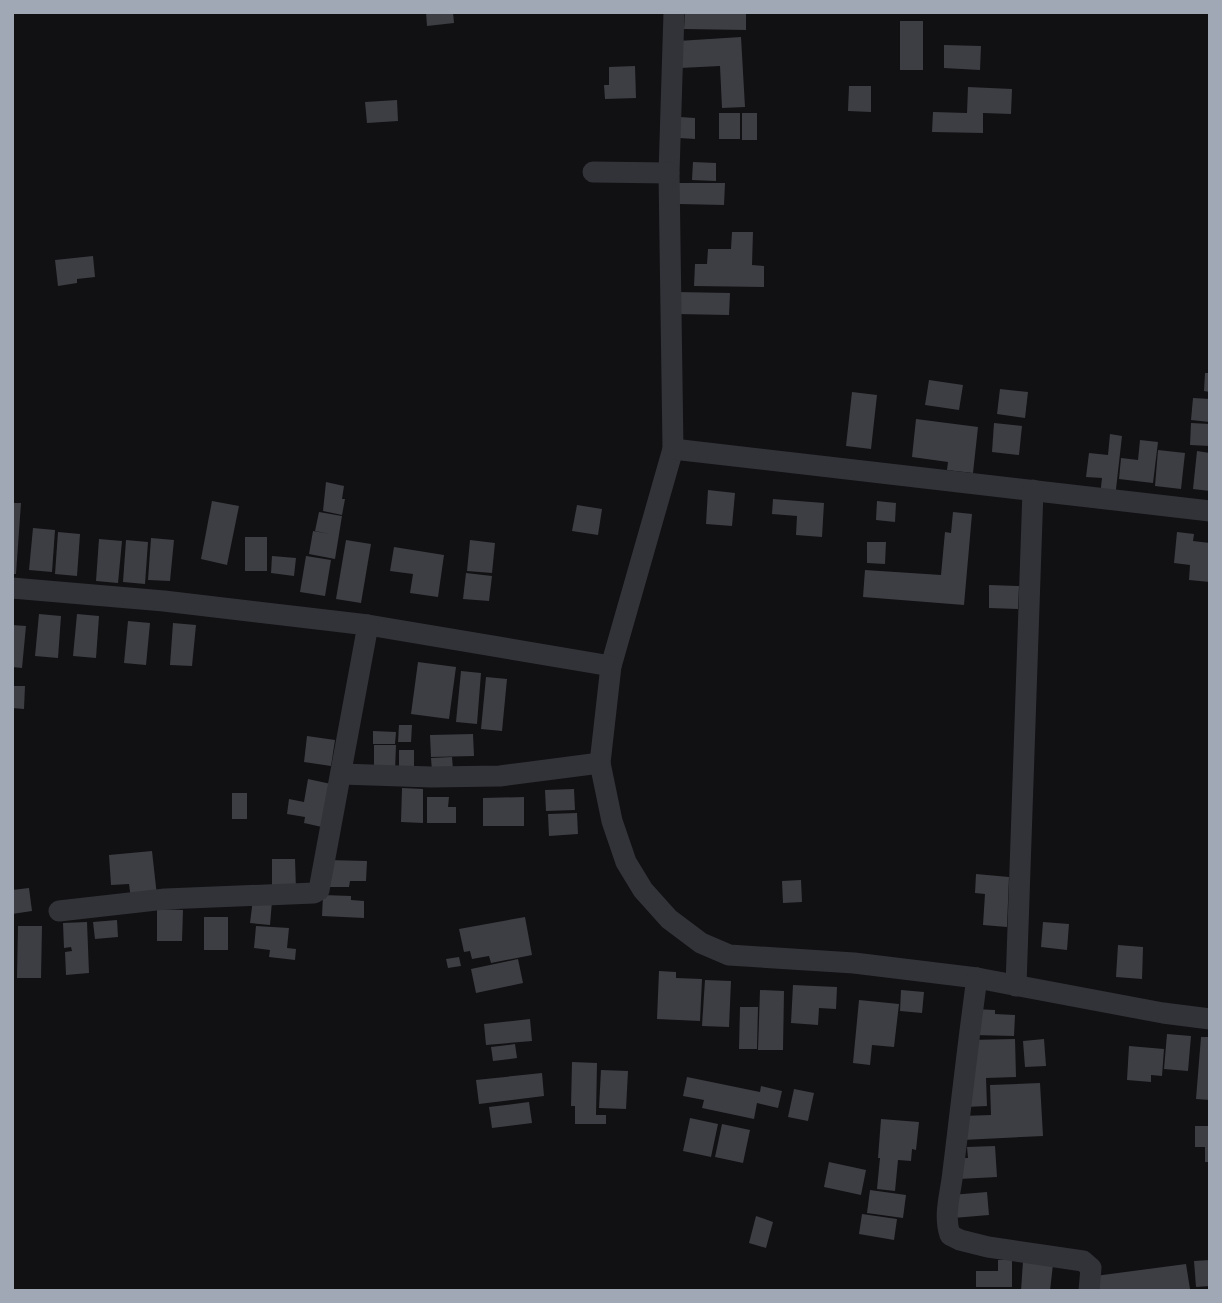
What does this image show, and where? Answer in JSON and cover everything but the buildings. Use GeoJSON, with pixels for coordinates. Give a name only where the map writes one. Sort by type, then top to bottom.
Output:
{"type":"FeatureCollection","features":[{"type":"Feature","properties":{"kind":"street"},"geometry":{"type":"LineString","coordinates":[[674,12],[669,173],[673,449],[611,666],[600,763],[612,821],[626,862],[643,890],[669,919],[701,943],[729,955],[854,963],[977,978],[1163,1013],[1210,1019]]}},
{"type":"Feature","properties":{"kind":"street"},"geometry":{"type":"LineString","coordinates":[[593,172],[669,173]]}},
{"type":"Feature","properties":{"kind":"street"},"geometry":{"type":"LineString","coordinates":[[673,449],[1210,510]]}},
{"type":"Feature","properties":{"kind":"street"},"geometry":{"type":"LineString","coordinates":[[1016,986],[1033,490]]}},
{"type":"Feature","properties":{"kind":"street"},"geometry":{"type":"LineString","coordinates":[[12,588],[164,601],[368,625],[611,666]]}},
{"type":"Feature","properties":{"kind":"street"},"geometry":{"type":"LineString","coordinates":[[59,911],[164,899],[314,893],[319,890],[368,625]]}},
{"type":"Feature","properties":{"kind":"street"},"geometry":{"type":"LineString","coordinates":[[341,774],[431,778],[500,776],[600,763]]}},
{"type":"Feature","properties":{"kind":"street"},"geometry":{"type":"LineString","coordinates":[[977,978],[946,1224],[950,1235],[960,1240],[988,1247],[1083,1261],[1091,1268],[1089,1291]]}}]}
